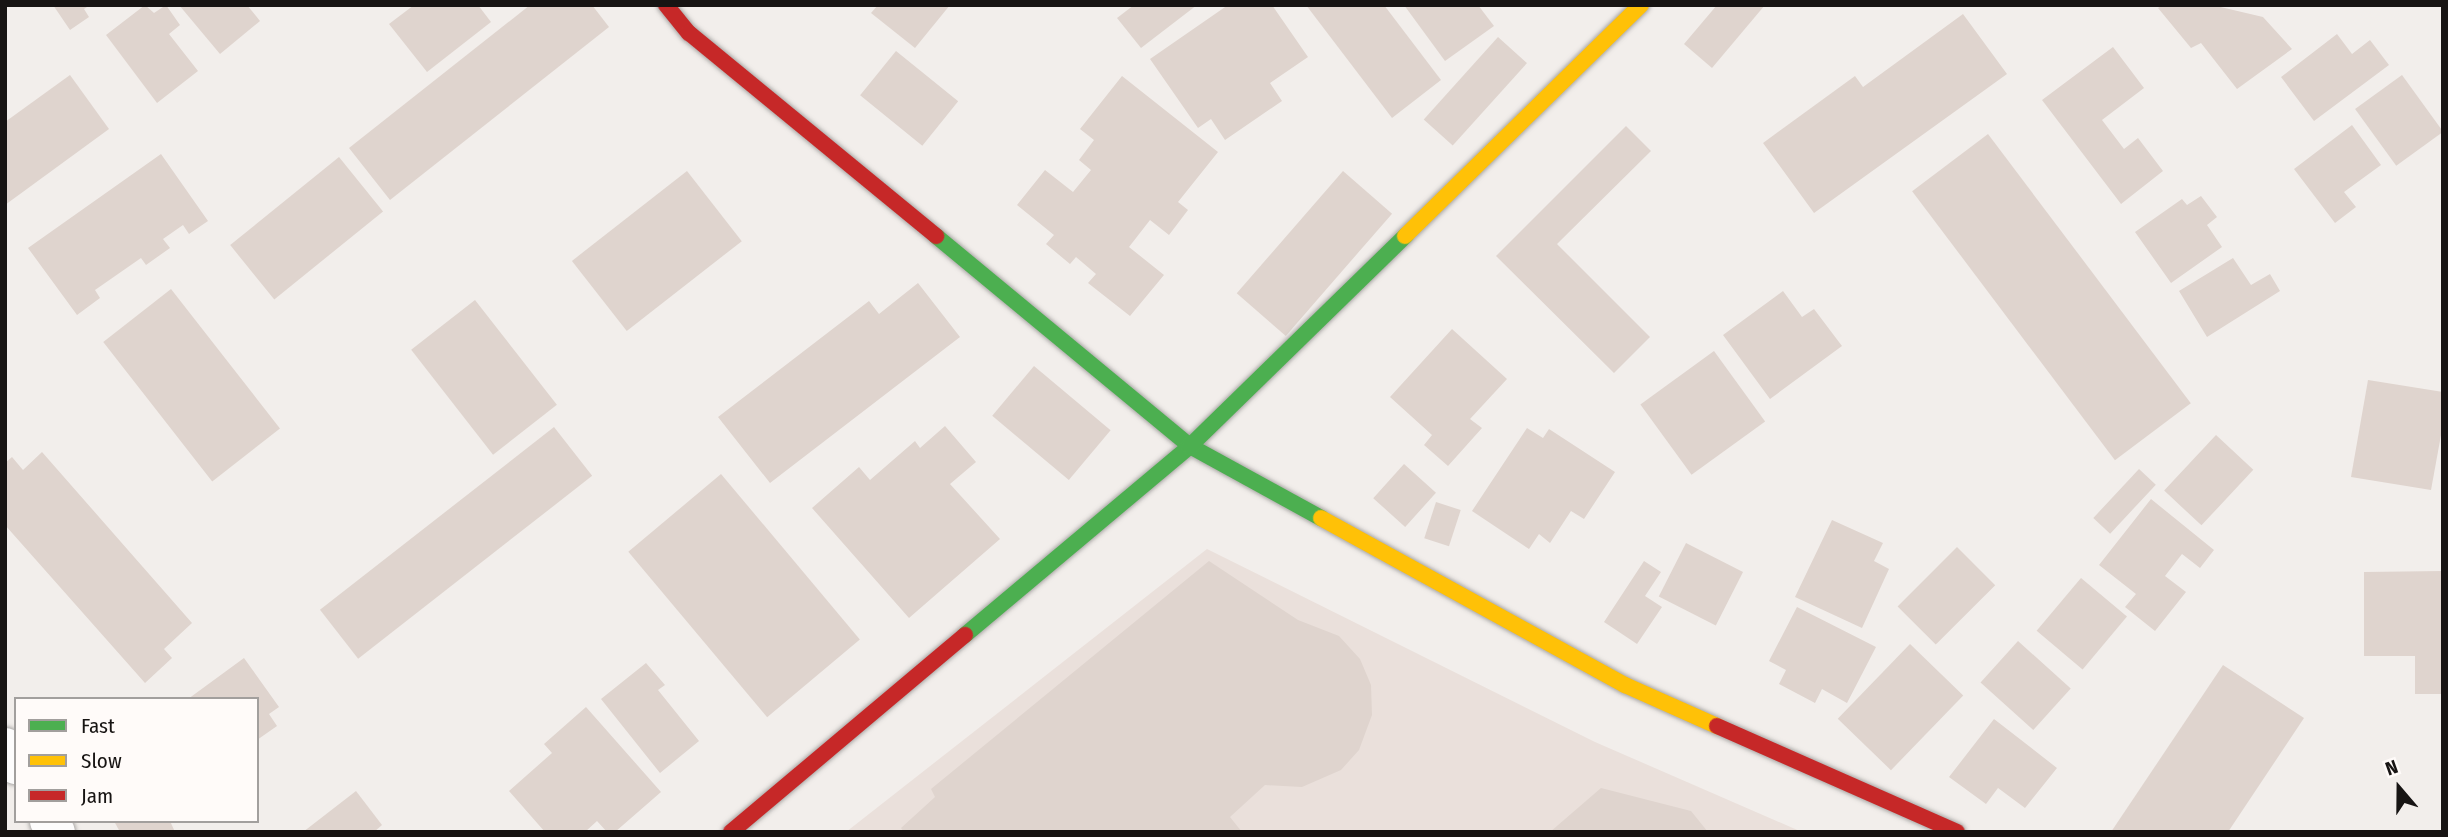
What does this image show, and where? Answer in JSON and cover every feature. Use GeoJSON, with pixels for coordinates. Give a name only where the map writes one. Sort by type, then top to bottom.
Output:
{"type":"FeatureCollection","features":[{"type":"Feature","properties":{"kind":"street"},"geometry":{"type":"LineString","coordinates":[[666,5],[690,33],[1191,446],[1625,685],[1958,832]]}},
{"type":"Feature","properties":{"kind":"street"},"geometry":{"type":"LineString","coordinates":[[731,832],[1191,446],[1641,5]]}},
{"type":"Feature","properties":{"kind":"shaded area"},"geometry":{"type":"Polygon","coordinates":[[[1207,549],[1595,742],[1802,832],[846,832],[1207,549]]]}},
{"type":"Feature","properties":{"kind":"building"},"geometry":{"type":"Polygon","coordinates":[[[53,5],[90,5],[84,9],[89,17],[70,30],[53,5]]]}},
{"type":"Feature","properties":{"kind":"building"},"geometry":{"type":"Polygon","coordinates":[[[145,5],[154,13],[166,5],[180,25],[169,34],[198,71],[157,103],[106,35],[145,5]]]}},
{"type":"Feature","properties":{"kind":"building"},"geometry":{"type":"Polygon","coordinates":[[[179,5],[247,5],[260,21],[220,54],[179,5]]]}},
{"type":"Feature","properties":{"kind":"building"},"geometry":{"type":"Polygon","coordinates":[[[414,5],[478,5],[491,22],[427,72],[389,24],[414,5]]]}},
{"type":"Feature","properties":{"kind":"building"},"geometry":{"type":"Polygon","coordinates":[[[530,5],[592,5],[609,27],[390,200],[349,148],[530,5]]]}},
{"type":"Feature","properties":{"kind":"building"},"geometry":{"type":"Polygon","coordinates":[[[878,5],[950,5],[915,48],[871,13],[878,5]]]}},
{"type":"Feature","properties":{"kind":"building"},"geometry":{"type":"Polygon","coordinates":[[[1134,5],[1197,5],[1141,48],[1117,18],[1134,5]]]}},
{"type":"Feature","properties":{"kind":"building"},"geometry":{"type":"Polygon","coordinates":[[[1228,5],[1272,5],[1308,57],[1270,83],[1282,101],[1225,140],[1211,119],[1198,128],[1150,59],[1228,5]]]}},
{"type":"Feature","properties":{"kind":"building"},"geometry":{"type":"Polygon","coordinates":[[[1306,5],[1384,5],[1441,80],[1392,118],[1306,5]]]}},
{"type":"Feature","properties":{"kind":"building"},"geometry":{"type":"Polygon","coordinates":[[[1404,5],[1478,5],[1494,26],[1445,61],[1404,5]]]}},
{"type":"Feature","properties":{"kind":"building"},"geometry":{"type":"Polygon","coordinates":[[[1717,5],[1765,5],[1712,68],[1684,44],[1717,5]]]}},
{"type":"Feature","properties":{"kind":"building"},"geometry":{"type":"Polygon","coordinates":[[[2162,5],[2212,5],[2263,17],[2292,49],[2237,89],[2201,43],[2191,48],[2158,8],[2162,5]]]}},
{"type":"Feature","properties":{"kind":"building"},"geometry":{"type":"Polygon","coordinates":[[[1963,14],[2007,74],[1814,213],[1763,143],[1855,76],[1863,87],[1963,14]]]}},
{"type":"Feature","properties":{"kind":"building"},"geometry":{"type":"Polygon","coordinates":[[[2337,34],[2352,54],[2370,40],[2389,65],[2314,121],[2281,77],[2337,34]]]}},
{"type":"Feature","properties":{"kind":"building"},"geometry":{"type":"Polygon","coordinates":[[[1498,37],[1527,63],[1453,146],[1424,119],[1498,37]]]}},
{"type":"Feature","properties":{"kind":"building"},"geometry":{"type":"Polygon","coordinates":[[[2113,47],[2144,88],[2102,120],[2124,149],[2138,138],[2163,171],[2121,204],[2042,100],[2113,47]]]}},
{"type":"Feature","properties":{"kind":"building"},"geometry":{"type":"Polygon","coordinates":[[[896,51],[958,101],[922,146],[860,95],[896,51]]]}},
{"type":"Feature","properties":{"kind":"building"},"geometry":{"type":"Polygon","coordinates":[[[70,75],[109,129],[5,205],[5,122],[70,75]]]}},
{"type":"Feature","properties":{"kind":"building"},"geometry":{"type":"Polygon","coordinates":[[[2402,75],[2443,132],[2396,166],[2355,109],[2402,75]]]}},
{"type":"Feature","properties":{"kind":"building"},"geometry":{"type":"Polygon","coordinates":[[[1122,76],[1218,152],[1178,202],[1188,210],[1169,235],[1150,220],[1129,247],[1164,275],[1130,316],[1088,283],[1096,274],[1076,257],[1070,264],[1046,244],[1054,235],[1017,205],[1045,170],[1073,192],[1091,170],[1079,160],[1094,140],[1080,129],[1122,76]]]}},
{"type":"Feature","properties":{"kind":"building"},"geometry":{"type":"Polygon","coordinates":[[[2352,125],[2381,165],[2344,192],[2356,207],[2335,223],[2294,169],[2352,125]]]}},
{"type":"Feature","properties":{"kind":"building"},"geometry":{"type":"Polygon","coordinates":[[[1626,126],[1651,151],[1557,244],[1650,337],[1614,373],[1496,256],[1626,126]]]}},
{"type":"Feature","properties":{"kind":"building"},"geometry":{"type":"Polygon","coordinates":[[[1988,134],[2191,403],[2115,460],[1912,191],[1988,134]]]}},
{"type":"Feature","properties":{"kind":"building"},"geometry":{"type":"Polygon","coordinates":[[[161,154],[208,221],[189,234],[183,225],[163,239],[170,248],[146,265],[141,258],[95,290],[100,298],[77,315],[28,248],[161,154]]]}},
{"type":"Feature","properties":{"kind":"building"},"geometry":{"type":"Polygon","coordinates":[[[339,157],[383,211],[274,300],[230,245],[339,157]]]}},
{"type":"Feature","properties":{"kind":"building"},"geometry":{"type":"Polygon","coordinates":[[[687,171],[742,241],[627,331],[572,261],[687,171]]]}},
{"type":"Feature","properties":{"kind":"building"},"geometry":{"type":"Polygon","coordinates":[[[1343,171],[1392,214],[1286,336],[1237,293],[1343,171]]]}},
{"type":"Feature","properties":{"kind":"building"},"geometry":{"type":"Polygon","coordinates":[[[2201,196],[2217,217],[2207,225],[2222,247],[2171,283],[2135,232],[2182,199],[2187,205],[2201,196]]]}},
{"type":"Feature","properties":{"kind":"building"},"geometry":{"type":"Polygon","coordinates":[[[2233,258],[2251,285],[2270,274],[2280,291],[2207,337],[2179,291],[2233,258]]]}},
{"type":"Feature","properties":{"kind":"building"},"geometry":{"type":"Polygon","coordinates":[[[918,283],[960,337],[770,483],[718,417],[869,301],[879,314],[918,283]]]}},
{"type":"Feature","properties":{"kind":"building"},"geometry":{"type":"Polygon","coordinates":[[[171,289],[280,428],[212,481],[103,342],[171,289]]]}},
{"type":"Feature","properties":{"kind":"building"},"geometry":{"type":"Polygon","coordinates":[[[1783,291],[1802,317],[1814,309],[1842,346],[1770,399],[1723,335],[1783,291]]]}},
{"type":"Feature","properties":{"kind":"building"},"geometry":{"type":"Polygon","coordinates":[[[475,300],[557,405],[493,455],[411,350],[475,300]]]}},
{"type":"Feature","properties":{"kind":"building"},"geometry":{"type":"Polygon","coordinates":[[[1452,329],[1507,379],[1470,419],[1482,428],[1448,466],[1424,445],[1432,435],[1390,397],[1452,329]]]}},
{"type":"Feature","properties":{"kind":"building"},"geometry":{"type":"Polygon","coordinates":[[[1714,351],[1765,421],[1692,475],[1640,404],[1714,351]]]}},
{"type":"Feature","properties":{"kind":"building"},"geometry":{"type":"Polygon","coordinates":[[[1034,366],[1111,430],[1069,480],[992,416],[1034,366]]]}},
{"type":"Feature","properties":{"kind":"building"},"geometry":{"type":"Polygon","coordinates":[[[2368,380],[2443,392],[2443,424],[2431,490],[2351,477],[2368,380]]]}},
{"type":"Feature","properties":{"kind":"building"},"geometry":{"type":"Polygon","coordinates":[[[945,426],[976,462],[950,484],[1000,539],[909,618],[812,508],[859,467],[870,480],[915,441],[920,448],[945,426]]]}},
{"type":"Feature","properties":{"kind":"building"},"geometry":{"type":"Polygon","coordinates":[[[554,427],[592,476],[358,659],[320,610],[554,427]]]}},
{"type":"Feature","properties":{"kind":"building"},"geometry":{"type":"Polygon","coordinates":[[[1527,428],[1543,438],[1549,429],[1615,472],[1584,519],[1571,511],[1550,543],[1539,534],[1529,549],[1472,511],[1527,428]]]}},
{"type":"Feature","properties":{"kind":"building"},"geometry":{"type":"Polygon","coordinates":[[[2216,435],[2253,470],[2201,525],[2164,491],[2216,435]]]}},
{"type":"Feature","properties":{"kind":"building"},"geometry":{"type":"Polygon","coordinates":[[[42,452],[192,623],[164,649],[172,658],[145,683],[5,525],[5,463],[12,457],[23,470],[42,452]]]}},
{"type":"Feature","properties":{"kind":"building"},"geometry":{"type":"Polygon","coordinates":[[[1404,464],[1436,493],[1405,527],[1373,498],[1404,464]]]}},
{"type":"Feature","properties":{"kind":"building"},"geometry":{"type":"Polygon","coordinates":[[[2139,469],[2156,485],[2110,534],[2093,518],[2139,469]]]}},
{"type":"Feature","properties":{"kind":"building"},"geometry":{"type":"Polygon","coordinates":[[[721,474],[860,639],[767,717],[628,552],[721,474]]]}},
{"type":"Feature","properties":{"kind":"building"},"geometry":{"type":"Polygon","coordinates":[[[2151,499],[2214,550],[2200,568],[2182,554],[2165,576],[2186,592],[2155,631],[2125,607],[2136,594],[2099,565],[2151,499]]]}},
{"type":"Feature","properties":{"kind":"building"},"geometry":{"type":"Polygon","coordinates":[[[1436,502],[1461,510],[1449,546],[1424,538],[1436,502]]]}},
{"type":"Feature","properties":{"kind":"building"},"geometry":{"type":"Polygon","coordinates":[[[1832,520],[1883,543],[1874,561],[1889,569],[1862,628],[1795,597],[1832,520]]]}},
{"type":"Feature","properties":{"kind":"building"},"geometry":{"type":"Polygon","coordinates":[[[1686,543],[1743,572],[1716,626],[1659,596],[1686,543]]]}},
{"type":"Feature","properties":{"kind":"building"},"geometry":{"type":"Polygon","coordinates":[[[1957,547],[1995,585],[1936,645],[1898,606],[1957,547]]]}},
{"type":"Feature","properties":{"kind":"building"},"geometry":{"type":"Polygon","coordinates":[[[1209,561],[1298,620],[1339,636],[1360,659],[1371,685],[1372,715],[1359,750],[1341,770],[1302,787],[1265,785],[1230,817],[1242,832],[904,832],[901,828],[935,797],[931,789],[1209,561]]]}},
{"type":"Feature","properties":{"kind":"building"},"geometry":{"type":"Polygon","coordinates":[[[1644,561],[1661,572],[1645,596],[1662,607],[1637,644],[1604,622],[1644,561]]]}},
{"type":"Feature","properties":{"kind":"building"},"geometry":{"type":"Polygon","coordinates":[[[2443,571],[2443,694],[2415,694],[2415,656],[2364,656],[2364,572],[2443,571]]]}},
{"type":"Feature","properties":{"kind":"building"},"geometry":{"type":"Polygon","coordinates":[[[2081,578],[2127,617],[2083,669],[2037,631],[2081,578]]]}},
{"type":"Feature","properties":{"kind":"building"},"geometry":{"type":"Polygon","coordinates":[[[1797,607],[1876,647],[1847,703],[1822,689],[1815,703],[1779,684],[1786,670],[1769,661],[1797,607]]]}},
{"type":"Feature","properties":{"kind":"building"},"geometry":{"type":"Polygon","coordinates":[[[2018,641],[2071,689],[2033,730],[1981,683],[2018,641]]]}},
{"type":"Feature","properties":{"kind":"building"},"geometry":{"type":"Polygon","coordinates":[[[1910,644],[1963,695],[1891,770],[1838,719],[1910,644]]]}},
{"type":"Feature","properties":{"kind":"building"},"geometry":{"type":"Polygon","coordinates":[[[244,658],[279,707],[269,714],[277,726],[259,739],[259,697],[191,697],[244,658]]]}},
{"type":"Feature","properties":{"kind":"building"},"geometry":{"type":"Polygon","coordinates":[[[646,663],[665,685],[658,690],[699,741],[660,773],[601,699],[646,663]]]}},
{"type":"Feature","properties":{"kind":"building"},"geometry":{"type":"Polygon","coordinates":[[[2223,665],[2304,718],[2228,832],[2111,832],[2223,665]]]}},
{"type":"Feature","properties":{"kind":"building"},"geometry":{"type":"Polygon","coordinates":[[[586,707],[661,792],[615,832],[607,832],[597,821],[585,832],[545,832],[509,791],[552,753],[544,744],[586,707]]]}},
{"type":"Feature","properties":{"kind":"building"},"geometry":{"type":"Polygon","coordinates":[[[1994,719],[2057,768],[2025,808],[1998,788],[1986,804],[1949,777],[1994,719]]]}},
{"type":"Feature","properties":{"kind":"building"},"geometry":{"type":"Polygon","coordinates":[[[1601,788],[1691,811],[1708,832],[1550,832],[1601,788]]]}},
{"type":"Feature","properties":{"kind":"building"},"geometry":{"type":"Polygon","coordinates":[[[356,791],[382,825],[374,832],[303,832],[356,791]]]}},
{"type":"Feature","properties":{"kind":"building"},"geometry":{"type":"Polygon","coordinates":[[[115,823],[171,823],[175,832],[120,832],[115,823]]]}},
{"type":"Feature","properties":{"kind":"traffic: fast"},"geometry":{"type":"LineString","coordinates":[[936,236],[1190,446],[1321,518]]}},
{"type":"Feature","properties":{"kind":"traffic: fast"},"geometry":{"type":"LineString","coordinates":[[965,635],[1190,446],[1405,236]]}},
{"type":"Feature","properties":{"kind":"traffic: slow"},"geometry":{"type":"LineString","coordinates":[[1405,236],[1641,5]]}},
{"type":"Feature","properties":{"kind":"traffic: slow"},"geometry":{"type":"LineString","coordinates":[[1321,518],[1625,685],[1717,726]]}},
{"type":"Feature","properties":{"kind":"traffic: jam"},"geometry":{"type":"LineString","coordinates":[[666,5],[689,33],[936,236]]}},
{"type":"Feature","properties":{"kind":"traffic: jam"},"geometry":{"type":"LineString","coordinates":[[731,832],[965,635]]}},
{"type":"Feature","properties":{"kind":"traffic: jam"},"geometry":{"type":"LineString","coordinates":[[1717,726],[1957,832]]}}]}
